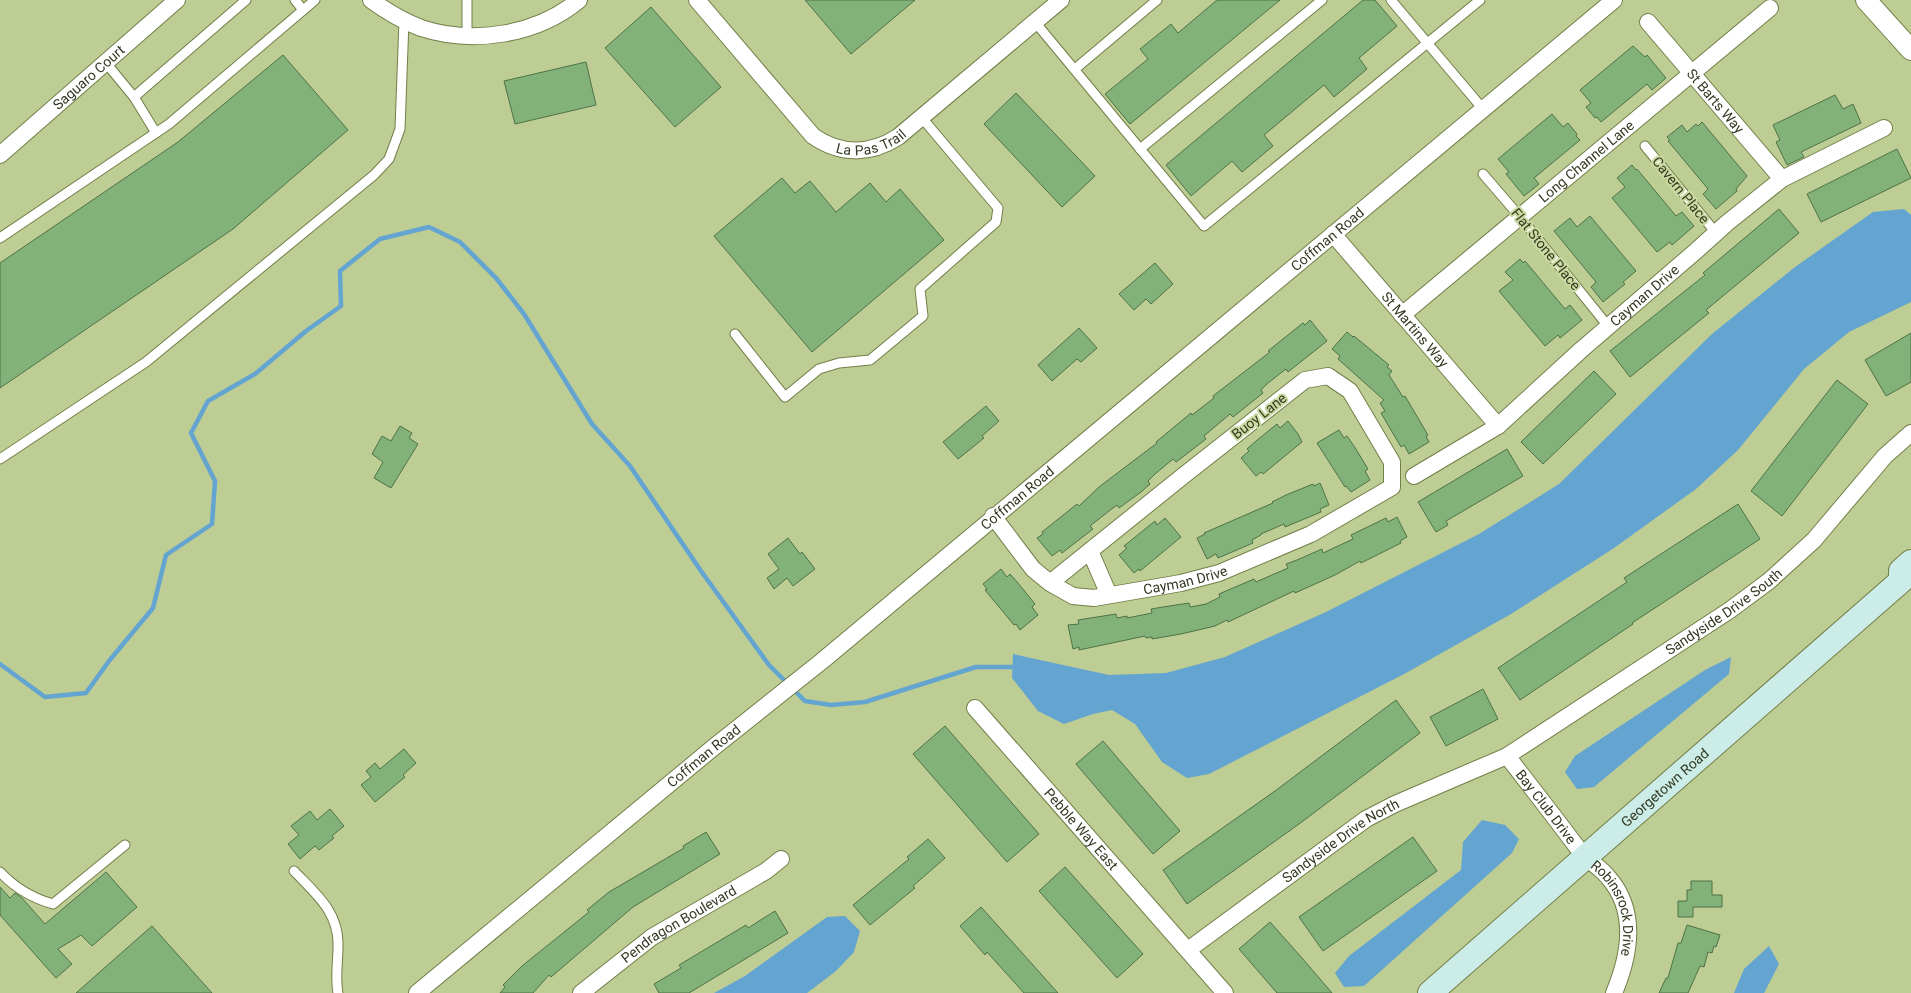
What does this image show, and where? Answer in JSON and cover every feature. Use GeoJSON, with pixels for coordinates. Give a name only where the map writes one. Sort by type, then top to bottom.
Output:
{"type":"FeatureCollection","features":[{"type":"Feature","properties":{"kind":"main road","name":"Georgetown Road"},"geometry":{"type":"LineString","coordinates":[[1430,993],[1908,576]]}},
{"type":"Feature","properties":{"kind":"street","name":"Saguaro Court"},"geometry":{"type":"LineString","coordinates":[[0,155],[177,0]]}},
{"type":"Feature","properties":{"kind":"street"},"geometry":{"type":"LineString","coordinates":[[371,0],[404,20],[428,30],[467,35],[512,32],[539,23],[563,7],[579,0]]}},
{"type":"Feature","properties":{"kind":"street","name":"La Pas Trail"},"geometry":{"type":"LineString","coordinates":[[697,0],[813,136],[825,145],[852,151],[873,149],[892,141],[1062,0]]}},
{"type":"Feature","properties":{"kind":"street","name":"Coffman Road"},"geometry":{"type":"LineString","coordinates":[[417,993],[756,715],[1614,0]]}},
{"type":"Feature","properties":{"kind":"street"},"geometry":{"type":"LineString","coordinates":[[1866,0],[1911,50]]}},
{"type":"Feature","properties":{"kind":"street","name":"Long Channel Lane"},"geometry":{"type":"LineString","coordinates":[[1402,315],[1770,8]]}},
{"type":"Feature","properties":{"kind":"street","name":"St Barts Way"},"geometry":{"type":"LineString","coordinates":[[1648,22],[1782,179]]}},
{"type":"Feature","properties":{"kind":"street","name":"Cayman Drive"},"geometry":{"type":"LineString","coordinates":[[1414,476],[1498,426],[1608,326],[1782,179],[1884,128]]}},
{"type":"Feature","properties":{"kind":"street","name":"St Martins Way"},"geometry":{"type":"LineString","coordinates":[[1333,234],[1498,426]]}},
{"type":"Feature","properties":{"kind":"street","name":"Buoy Lane"},"geometry":{"type":"LineString","coordinates":[[1050,583],[1306,380],[1328,376],[1350,391],[1392,462],[1392,487]]}},
{"type":"Feature","properties":{"kind":"street","name":"Sandyside Drive South"},"geometry":{"type":"LineString","coordinates":[[1508,756],[1722,616],[1769,581],[1814,540],[1885,456],[1911,433]]}},
{"type":"Feature","properties":{"kind":"street","name":"Cayman Drive"},"geometry":{"type":"LineString","coordinates":[[993,516],[1033,569],[1050,583],[1073,596],[1094,598],[1180,583],[1219,573],[1311,534],[1392,487]]}},
{"type":"Feature","properties":{"kind":"street"},"geometry":{"type":"LineString","coordinates":[[1090,551],[1109,596]]}},
{"type":"Feature","properties":{"kind":"street","name":"Pebble Way East"},"geometry":{"type":"LineString","coordinates":[[975,708],[1226,993]]}},
{"type":"Feature","properties":{"kind":"street","name":"Bay Club Drive"},"geometry":{"type":"LineString","coordinates":[[1508,756],[1585,857]]}},
{"type":"Feature","properties":{"kind":"street","name":"Sandyside Drive North"},"geometry":{"type":"LineString","coordinates":[[1188,950],[1366,819],[1395,804],[1508,756]]}},
{"type":"Feature","properties":{"kind":"street","name":"Robinsrock Drive"},"geometry":{"type":"LineString","coordinates":[[1585,857],[1609,877],[1619,895],[1627,922],[1628,950],[1626,963],[1614,993]]}},
{"type":"Feature","properties":{"kind":"street","name":"Pendragon Boulevard"},"geometry":{"type":"LineString","coordinates":[[581,993],[652,937],[766,871],[781,859]]}},
{"type":"Feature","properties":{"kind":"lane"},"geometry":{"type":"LineString","coordinates":[[134,97],[246,0]]}},
{"type":"Feature","properties":{"kind":"lane"},"geometry":{"type":"LineString","coordinates":[[295,0],[303,10]]}},
{"type":"Feature","properties":{"kind":"lane"},"geometry":{"type":"LineString","coordinates":[[0,238],[170,124],[315,0]]}},
{"type":"Feature","properties":{"kind":"lane"},"geometry":{"type":"LineString","coordinates":[[467,0],[467,35]]}},
{"type":"Feature","properties":{"kind":"lane"},"geometry":{"type":"LineString","coordinates":[[1075,69],[1157,0]]}},
{"type":"Feature","properties":{"kind":"lane"},"geometry":{"type":"LineString","coordinates":[[1140,149],[1322,0]]}},
{"type":"Feature","properties":{"kind":"lane"},"geometry":{"type":"LineString","coordinates":[[1390,0],[1483,109]]}},
{"type":"Feature","properties":{"kind":"lane"},"geometry":{"type":"LineString","coordinates":[[1035,22],[1204,226],[1480,0]]}},
{"type":"Feature","properties":{"kind":"lane"},"geometry":{"type":"LineString","coordinates":[[0,459],[146,362],[374,175],[389,159],[400,128],[404,20]]}},
{"type":"Feature","properties":{"kind":"lane"},"geometry":{"type":"LineString","coordinates":[[106,63],[134,97],[156,132]]}},
{"type":"Feature","properties":{"kind":"lane"},"geometry":{"type":"LineString","coordinates":[[735,334],[785,397],[819,369],[839,363],[870,360],[923,316],[920,289],[996,222],[998,208],[922,118]]}},
{"type":"Feature","properties":{"kind":"lane","name":"Cavern Place"},"geometry":{"type":"LineString","coordinates":[[1645,146],[1716,233]]}},
{"type":"Feature","properties":{"kind":"lane","name":"Flat Stone Place"},"geometry":{"type":"LineString","coordinates":[[1483,174],[1608,326]]}},
{"type":"Feature","properties":{"kind":"lane"},"geometry":{"type":"LineString","coordinates":[[0,872],[9,882],[34,898],[53,904],[125,846]]}},
{"type":"Feature","properties":{"kind":"lane"},"geometry":{"type":"LineString","coordinates":[[294,871],[331,912],[337,929],[338,946],[335,978],[338,993]]}},
{"type":"Feature","properties":{"kind":"water"},"geometry":{"type":"Polygon","coordinates":[[[1904,209],[1911,215],[1911,302],[1849,332],[1804,369],[1738,450],[1696,489],[1614,548],[1511,614],[1406,673],[1209,774],[1187,778],[1162,762],[1135,724],[1112,710],[1064,724],[1038,711],[1012,678],[1013,654],[1109,675],[1166,673],[1225,657],[1326,612],[1479,534],[1559,484],[1712,334],[1795,267],[1873,212],[1904,209]]]}},
{"type":"Feature","properties":{"kind":"water"},"geometry":{"type":"Polygon","coordinates":[[[1731,657],[1729,674],[1594,787],[1577,789],[1565,772],[1575,756],[1705,670],[1731,657]]]}},
{"type":"Feature","properties":{"kind":"water"},"geometry":{"type":"Polygon","coordinates":[[[1482,820],[1505,825],[1519,839],[1512,853],[1364,986],[1344,987],[1335,973],[1349,956],[1461,870],[1463,842],[1482,820]]]}},
{"type":"Feature","properties":{"kind":"water"},"geometry":{"type":"Polygon","coordinates":[[[845,916],[860,931],[854,952],[836,971],[807,993],[714,993],[745,976],[827,917],[845,916]]]}},
{"type":"Feature","properties":{"kind":"water"},"geometry":{"type":"Polygon","coordinates":[[[1769,946],[1779,964],[1764,993],[1734,993],[1744,969],[1769,946]]]}},
{"type":"Feature","properties":{"kind":"building"},"geometry":{"type":"Polygon","coordinates":[[[805,0],[915,0],[851,54],[805,0]]]}},
{"type":"Feature","properties":{"kind":"building"},"geometry":{"type":"Polygon","coordinates":[[[1217,0],[1280,0],[1130,124],[1105,94],[1148,59],[1140,49],[1171,24],[1178,33],[1217,0]]]}},
{"type":"Feature","properties":{"kind":"building"},"geometry":{"type":"Polygon","coordinates":[[[1363,0],[1375,0],[1397,26],[1359,58],[1367,69],[1334,97],[1324,85],[1264,135],[1273,146],[1242,172],[1232,161],[1191,196],[1166,165],[1363,0]]]}},
{"type":"Feature","properties":{"kind":"building"},"geometry":{"type":"Polygon","coordinates":[[[651,7],[721,87],[675,127],[605,48],[651,7]]]}},
{"type":"Feature","properties":{"kind":"building"},"geometry":{"type":"Polygon","coordinates":[[[1633,46],[1645,57],[1647,55],[1666,78],[1652,90],[1647,84],[1601,122],[1586,107],[1591,103],[1580,90],[1633,46]]]}},
{"type":"Feature","properties":{"kind":"building"},"geometry":{"type":"Polygon","coordinates":[[[283,55],[348,130],[233,229],[0,388],[0,263],[178,142],[283,55]]]}},
{"type":"Feature","properties":{"kind":"building"},"geometry":{"type":"Polygon","coordinates":[[[586,62],[596,105],[515,124],[504,81],[586,62]]]}},
{"type":"Feature","properties":{"kind":"building"},"geometry":{"type":"Polygon","coordinates":[[[1016,93],[1095,176],[1062,207],[984,124],[1016,93]]]}},
{"type":"Feature","properties":{"kind":"building"},"geometry":{"type":"Polygon","coordinates":[[[1835,95],[1843,109],[1853,104],[1861,123],[1801,152],[1804,157],[1787,165],[1776,142],[1780,140],[1773,125],[1835,95]]]}},
{"type":"Feature","properties":{"kind":"building"},"geometry":{"type":"Polygon","coordinates":[[[1552,114],[1563,127],[1568,123],[1580,140],[1534,178],[1539,184],[1524,196],[1506,174],[1509,172],[1498,159],[1552,114]]]}},
{"type":"Feature","properties":{"kind":"building"},"geometry":{"type":"Polygon","coordinates":[[[1702,122],[1747,176],[1736,189],[1737,191],[1716,209],[1703,194],[1708,189],[1668,141],[1670,140],[1667,137],[1682,125],[1687,132],[1696,124],[1698,126],[1702,122]]]}},
{"type":"Feature","properties":{"kind":"building"},"geometry":{"type":"Polygon","coordinates":[[[1897,149],[1911,178],[1821,222],[1807,194],[1897,149]]]}},
{"type":"Feature","properties":{"kind":"building"},"geometry":{"type":"Polygon","coordinates":[[[1632,165],[1676,216],[1682,212],[1694,226],[1672,245],[1670,242],[1657,252],[1612,198],[1625,187],[1617,178],[1632,165]]]}},
{"type":"Feature","properties":{"kind":"building"},"geometry":{"type":"Polygon","coordinates":[[[782,178],[795,193],[810,181],[836,212],[870,183],[886,202],[900,189],[944,240],[812,352],[714,236],[782,178]]]}},
{"type":"Feature","properties":{"kind":"building"},"geometry":{"type":"Polygon","coordinates":[[[1779,209],[1799,233],[1706,310],[1709,313],[1630,377],[1610,351],[1705,275],[1703,273],[1779,209]]]}},
{"type":"Feature","properties":{"kind":"building"},"geometry":{"type":"Polygon","coordinates":[[[1590,216],[1636,271],[1623,282],[1625,284],[1603,302],[1591,287],[1596,282],[1554,231],[1570,218],[1577,227],[1590,216]]]}},
{"type":"Feature","properties":{"kind":"building"},"geometry":{"type":"Polygon","coordinates":[[[1520,259],[1523,263],[1525,261],[1565,309],[1570,305],[1582,320],[1560,338],[1558,335],[1545,346],[1499,291],[1513,280],[1505,272],[1520,259]]]}},
{"type":"Feature","properties":{"kind":"building"},"geometry":{"type":"Polygon","coordinates":[[[1155,263],[1173,284],[1151,304],[1146,299],[1134,310],[1119,294],[1155,263]]]}},
{"type":"Feature","properties":{"kind":"building"},"geometry":{"type":"Polygon","coordinates":[[[1310,320],[1327,341],[1288,372],[1286,369],[1268,383],[1261,390],[1263,393],[1233,417],[1230,414],[1204,436],[1206,439],[1197,446],[1176,462],[1173,459],[1148,481],[1150,484],[1141,492],[1119,508],[1117,505],[1090,526],[1093,529],[1062,553],[1060,550],[1052,556],[1037,538],[1043,534],[1042,532],[1077,504],[1079,506],[1099,487],[1157,443],[1191,413],[1192,415],[1214,398],[1213,396],[1270,352],[1268,351],[1303,323],[1305,325],[1310,320]]]}},
{"type":"Feature","properties":{"kind":"building"},"geometry":{"type":"Polygon","coordinates":[[[1079,328],[1097,348],[1081,362],[1077,359],[1052,381],[1038,365],[1079,328]]]}},
{"type":"Feature","properties":{"kind":"building"},"geometry":{"type":"Polygon","coordinates":[[[1347,332],[1389,365],[1387,367],[1392,371],[1389,375],[1403,397],[1405,396],[1428,435],[1426,436],[1429,442],[1409,454],[1404,445],[1401,447],[1381,413],[1385,411],[1380,403],[1384,400],[1338,359],[1340,356],[1332,349],[1347,332]]]}},
{"type":"Feature","properties":{"kind":"building"},"geometry":{"type":"Polygon","coordinates":[[[1911,333],[1911,382],[1886,396],[1865,360],[1911,333]]]}},
{"type":"Feature","properties":{"kind":"building"},"geometry":{"type":"Polygon","coordinates":[[[1594,371],[1616,394],[1543,464],[1521,442],[1594,371]]]}},
{"type":"Feature","properties":{"kind":"building"},"geometry":{"type":"Polygon","coordinates":[[[1837,380],[1868,404],[1782,516],[1751,491],[1837,380]]]}},
{"type":"Feature","properties":{"kind":"building"},"geometry":{"type":"Polygon","coordinates":[[[986,406],[999,421],[982,436],[984,438],[958,459],[943,442],[986,406]]]}},
{"type":"Feature","properties":{"kind":"building"},"geometry":{"type":"Polygon","coordinates":[[[1288,421],[1302,442],[1263,474],[1261,472],[1256,476],[1241,458],[1249,451],[1247,449],[1277,424],[1280,428],[1288,421]]]}},
{"type":"Feature","properties":{"kind":"building"},"geometry":{"type":"Polygon","coordinates":[[[400,426],[412,433],[409,438],[418,444],[391,488],[374,478],[383,462],[372,454],[382,436],[391,441],[400,426]]]}},
{"type":"Feature","properties":{"kind":"building"},"geometry":{"type":"Polygon","coordinates":[[[1339,430],[1344,438],[1347,436],[1368,469],[1365,471],[1370,480],[1351,492],[1345,487],[1317,443],[1339,430]]]}},
{"type":"Feature","properties":{"kind":"building"},"geometry":{"type":"Polygon","coordinates":[[[1507,449],[1523,476],[1446,521],[1448,525],[1436,532],[1418,502],[1507,449]]]}},
{"type":"Feature","properties":{"kind":"building"},"geometry":{"type":"Polygon","coordinates":[[[1320,483],[1329,505],[1320,509],[1321,512],[1285,527],[1284,524],[1261,534],[1252,540],[1253,543],[1218,558],[1216,554],[1207,559],[1197,538],[1204,533],[1273,503],[1286,495],[1320,483]]]}},
{"type":"Feature","properties":{"kind":"building"},"geometry":{"type":"Polygon","coordinates":[[[1738,504],[1760,539],[1632,623],[1520,700],[1498,668],[1627,582],[1624,578],[1738,504]]]}},
{"type":"Feature","properties":{"kind":"building"},"geometry":{"type":"Polygon","coordinates":[[[1397,517],[1407,537],[1400,541],[1401,543],[1361,563],[1360,561],[1335,575],[1295,593],[1294,591],[1228,622],[1227,620],[1215,626],[1181,634],[1152,639],[1152,637],[1146,638],[1145,636],[1079,650],[1079,647],[1073,649],[1068,625],[1079,624],[1078,620],[1116,614],[1117,618],[1127,616],[1127,618],[1152,613],[1151,609],[1189,603],[1190,607],[1206,604],[1220,597],[1219,594],[1254,579],[1256,582],[1288,568],[1286,564],[1322,549],[1323,553],[1353,539],[1351,535],[1386,518],[1388,522],[1397,517]]]}},
{"type":"Feature","properties":{"kind":"building"},"geometry":{"type":"Polygon","coordinates":[[[1165,518],[1181,537],[1140,571],[1139,569],[1134,573],[1119,555],[1127,548],[1124,546],[1155,521],[1157,525],[1165,518]]]}},
{"type":"Feature","properties":{"kind":"building"},"geometry":{"type":"Polygon","coordinates":[[[788,538],[815,569],[793,586],[787,578],[774,589],[767,578],[779,569],[768,554],[788,538]]]}},
{"type":"Feature","properties":{"kind":"building"},"geometry":{"type":"Polygon","coordinates":[[[1001,569],[1007,577],[1010,574],[1035,604],[1032,607],[1038,615],[1020,630],[985,590],[987,589],[983,584],[1001,569]]]}},
{"type":"Feature","properties":{"kind":"building"},"geometry":{"type":"Polygon","coordinates":[[[1483,689],[1498,719],[1446,746],[1430,717],[1483,689]]]}},
{"type":"Feature","properties":{"kind":"building"},"geometry":{"type":"Polygon","coordinates":[[[1396,700],[1420,733],[1299,824],[1187,904],[1163,870],[1275,791],[1396,700]]]}},
{"type":"Feature","properties":{"kind":"building"},"geometry":{"type":"Polygon","coordinates":[[[945,726],[1039,834],[1007,862],[913,754],[945,726]]]}},
{"type":"Feature","properties":{"kind":"building"},"geometry":{"type":"Polygon","coordinates":[[[1103,741],[1180,831],[1153,854],[1076,764],[1103,741]]]}},
{"type":"Feature","properties":{"kind":"building"},"geometry":{"type":"Polygon","coordinates":[[[404,749],[416,763],[403,775],[405,777],[375,802],[361,785],[371,777],[366,771],[375,763],[380,769],[404,749]]]}},
{"type":"Feature","properties":{"kind":"building"},"geometry":{"type":"Polygon","coordinates":[[[330,809],[344,826],[332,836],[334,838],[319,850],[315,846],[300,859],[288,844],[299,835],[291,826],[310,811],[317,820],[330,809]]]}},
{"type":"Feature","properties":{"kind":"building"},"geometry":{"type":"Polygon","coordinates":[[[706,832],[720,854],[633,907],[551,977],[549,975],[533,993],[500,993],[505,987],[503,985],[522,966],[589,912],[587,910],[609,892],[684,848],[683,846],[706,832]]]}},
{"type":"Feature","properties":{"kind":"building"},"geometry":{"type":"Polygon","coordinates":[[[1413,837],[1437,871],[1323,951],[1299,917],[1413,837]]]}},
{"type":"Feature","properties":{"kind":"building"},"geometry":{"type":"Polygon","coordinates":[[[928,839],[945,858],[913,886],[915,888],[870,925],[853,905],[909,859],[907,857],[928,839]]]}},
{"type":"Feature","properties":{"kind":"building"},"geometry":{"type":"Polygon","coordinates":[[[1065,867],[1143,954],[1117,978],[1039,891],[1065,867]]]}},
{"type":"Feature","properties":{"kind":"building"},"geometry":{"type":"Polygon","coordinates":[[[106,872],[137,907],[92,946],[81,935],[58,949],[72,964],[56,978],[0,915],[0,887],[10,898],[15,893],[22,898],[45,924],[106,872]]]}},
{"type":"Feature","properties":{"kind":"building"},"geometry":{"type":"Polygon","coordinates":[[[1691,881],[1712,881],[1712,895],[1722,895],[1722,907],[1693,907],[1693,917],[1678,917],[1678,901],[1687,901],[1687,890],[1691,890],[1691,881]]]}},
{"type":"Feature","properties":{"kind":"building"},"geometry":{"type":"Polygon","coordinates":[[[981,907],[1058,993],[1024,993],[987,952],[985,955],[960,926],[981,907]]]}},
{"type":"Feature","properties":{"kind":"building"},"geometry":{"type":"Polygon","coordinates":[[[775,911],[788,933],[689,993],[659,993],[654,984],[681,968],[679,965],[746,925],[748,928],[775,911]]]}},
{"type":"Feature","properties":{"kind":"building"},"geometry":{"type":"Polygon","coordinates":[[[1270,922],[1332,993],[1277,993],[1239,949],[1270,922]]]}},
{"type":"Feature","properties":{"kind":"building"},"geometry":{"type":"Polygon","coordinates":[[[1687,925],[1720,935],[1716,947],[1714,946],[1712,953],[1708,952],[1704,967],[1700,966],[1688,993],[1659,993],[1666,978],[1668,978],[1678,943],[1681,943],[1687,925]]]}},
{"type":"Feature","properties":{"kind":"building"},"geometry":{"type":"Polygon","coordinates":[[[152,926],[212,993],[76,993],[152,926]]]}},
{"type":"Feature","properties":{"kind":"waterway"},"geometry":{"type":"LineString","coordinates":[[0,664],[45,697],[86,693],[109,661],[153,608],[166,555],[212,524],[215,481],[191,433],[208,401],[255,374],[306,331],[341,306],[340,271],[380,239],[429,227],[460,242],[496,278],[524,314],[592,424],[630,466],[701,571],[769,665],[787,683]]}},
{"type":"Feature","properties":{"kind":"waterway"},"geometry":{"type":"LineString","coordinates":[[793,689],[805,701],[831,705],[865,702],[976,667],[1016,667]]}}]}
